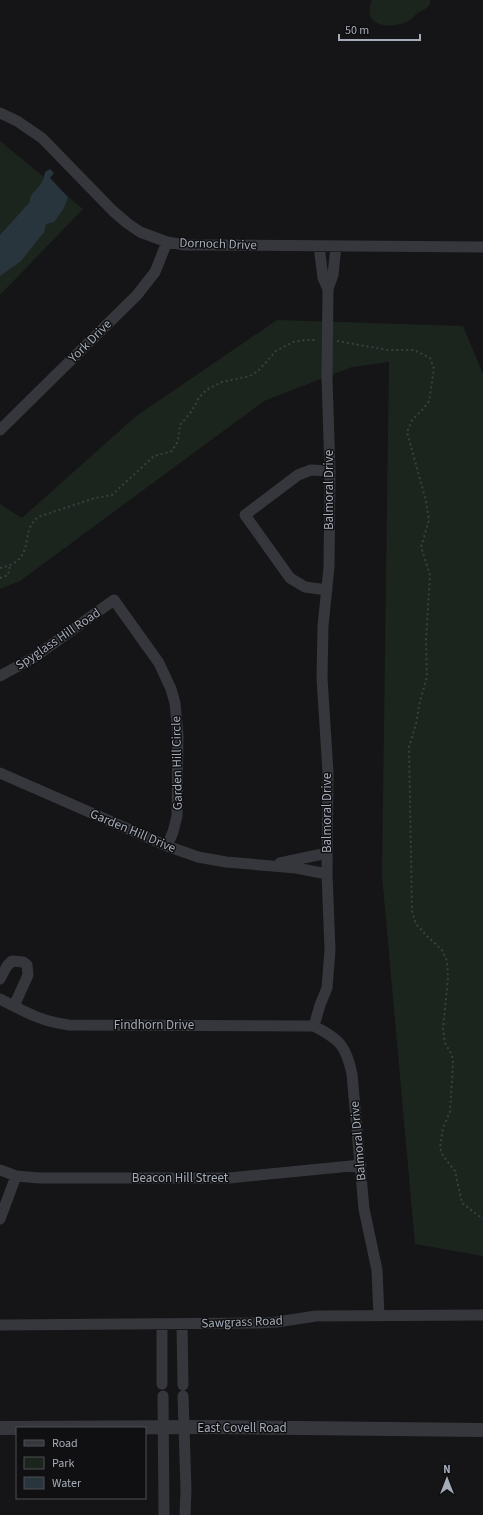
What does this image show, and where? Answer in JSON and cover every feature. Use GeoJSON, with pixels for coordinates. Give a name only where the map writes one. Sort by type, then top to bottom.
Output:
{"type":"FeatureCollection","features":[{"type":"Feature","properties":{"kind":"street","name":"Dornoch Drive"},"geometry":{"type":"LineString","coordinates":[[0,113],[26,126],[42,138],[99,197],[127,223],[140,232],[167,242],[185,245],[483,247]]}},
{"type":"Feature","properties":{"kind":"street","name":"York Drive"},"geometry":{"type":"LineString","coordinates":[[0,430],[137,295],[155,272],[167,242]]}},
{"type":"Feature","properties":{"kind":"street","name":"Balmoral Drive"},"geometry":{"type":"LineString","coordinates":[[318,246],[323,278],[328,289]]}},
{"type":"Feature","properties":{"kind":"street","name":"Balmoral Drive"},"geometry":{"type":"LineString","coordinates":[[336,246],[333,276],[328,289],[327,339],[330,471],[329,567],[323,626],[322,678],[328,772],[327,874],[329,970],[327,988],[314,1026],[332,1035],[340,1043],[349,1061],[361,1165],[364,1209],[377,1270],[379,1316]]}},
{"type":"Feature","properties":{"kind":"street"},"geometry":{"type":"LineString","coordinates":[[327,590],[305,587],[290,578],[244,514],[298,476],[311,470],[330,471]]}},
{"type":"Feature","properties":{"kind":"street","name":"Spyglass Hill Road"},"geometry":{"type":"LineString","coordinates":[[0,676],[33,658],[114,600]]}},
{"type":"Feature","properties":{"kind":"street","name":"Garden Hill Circle"},"geometry":{"type":"LineString","coordinates":[[114,600],[159,663],[171,689],[175,703],[178,735],[177,816],[173,832],[167,846]]}},
{"type":"Feature","properties":{"kind":"street","name":"Garden Hill Drive"},"geometry":{"type":"LineString","coordinates":[[0,773],[167,846],[198,857],[226,862],[296,868],[327,874]]}},
{"type":"Feature","properties":{"kind":"street","name":"Garden Hill Drive"},"geometry":{"type":"LineString","coordinates":[[272,866],[327,853]]}},
{"type":"Feature","properties":{"kind":"street"},"geometry":{"type":"LineString","coordinates":[[0,980],[7,966],[12,961],[23,962],[27,965],[28,975],[14,1006]]}},
{"type":"Feature","properties":{"kind":"street","name":"Findhorn Drive"},"geometry":{"type":"LineString","coordinates":[[0,999],[42,1020],[55,1024],[314,1026]]}},
{"type":"Feature","properties":{"kind":"street","name":"Beacon Hill Street"},"geometry":{"type":"LineString","coordinates":[[0,1170],[16,1176],[40,1178],[229,1178],[361,1165]]}},
{"type":"Feature","properties":{"kind":"street"},"geometry":{"type":"LineString","coordinates":[[0,1218],[16,1176]]}},
{"type":"Feature","properties":{"kind":"street","name":"Sawgrass Road"},"geometry":{"type":"LineString","coordinates":[[0,1325],[277,1322],[316,1316],[483,1316]]}},
{"type":"Feature","properties":{"kind":"street"},"geometry":{"type":"LineString","coordinates":[[162,1324],[162,1384]]}},
{"type":"Feature","properties":{"kind":"street"},"geometry":{"type":"LineString","coordinates":[[182,1324],[186,1490],[185,1515]]}},
{"type":"Feature","properties":{"kind":"street"},"geometry":{"type":"LineString","coordinates":[[163,1396],[164,1515]]}},
{"type":"Feature","properties":{"kind":"street","name":"East Covell Road"},"geometry":{"type":"LineString","coordinates":[[146,1427],[483,1430]]}},
{"type":"Feature","properties":{"kind":"street","name":"East Covell Road"},"geometry":{"type":"LineString","coordinates":[[0,1428],[16,1428]]}},
{"type":"Feature","properties":{"kind":"path"},"geometry":{"type":"LineString","coordinates":[[0,568],[10,566],[22,557],[33,521],[38,517],[95,498],[112,495],[154,456],[172,451],[178,441],[180,425],[191,412],[198,398],[206,390],[222,382],[250,376],[258,371],[276,351],[293,342],[327,339],[388,350],[414,350],[430,358],[434,369],[429,401],[412,420],[407,432],[429,520],[421,548],[430,575],[426,640],[427,678],[409,747],[412,911],[416,924],[442,950],[447,961],[448,977],[443,1029],[445,1043],[452,1055],[453,1063],[450,1112],[443,1128],[440,1148],[443,1156],[455,1171],[462,1203],[483,1219]]}},
{"type":"Feature","properties":{"kind":"path"},"geometry":{"type":"LineString","coordinates":[[0,578],[8,575],[10,566]]}},
{"type":"Feature","properties":{"kind":"green space"},"geometry":{"type":"Polygon","coordinates":[[[372,0],[430,0],[430,3],[427,8],[417,13],[407,22],[385,25],[378,24],[373,21],[370,16],[372,0]]]}},
{"type":"Feature","properties":{"kind":"green space"},"geometry":{"type":"Polygon","coordinates":[[[0,141],[83,209],[0,295],[0,141]]]}},
{"type":"Feature","properties":{"kind":"green space"},"geometry":{"type":"Polygon","coordinates":[[[277,320],[463,326],[483,374],[483,1256],[415,1244],[382,875],[389,362],[352,367],[264,401],[20,581],[0,589],[0,504],[22,518],[135,417],[277,320]]]}},
{"type":"Feature","properties":{"kind":"water"},"geometry":{"type":"Polygon","coordinates":[[[50,169],[54,173],[50,178],[68,197],[64,208],[54,222],[46,224],[44,232],[21,261],[0,276],[0,235],[30,202],[32,194],[43,181],[45,172],[50,169]]]}}]}
